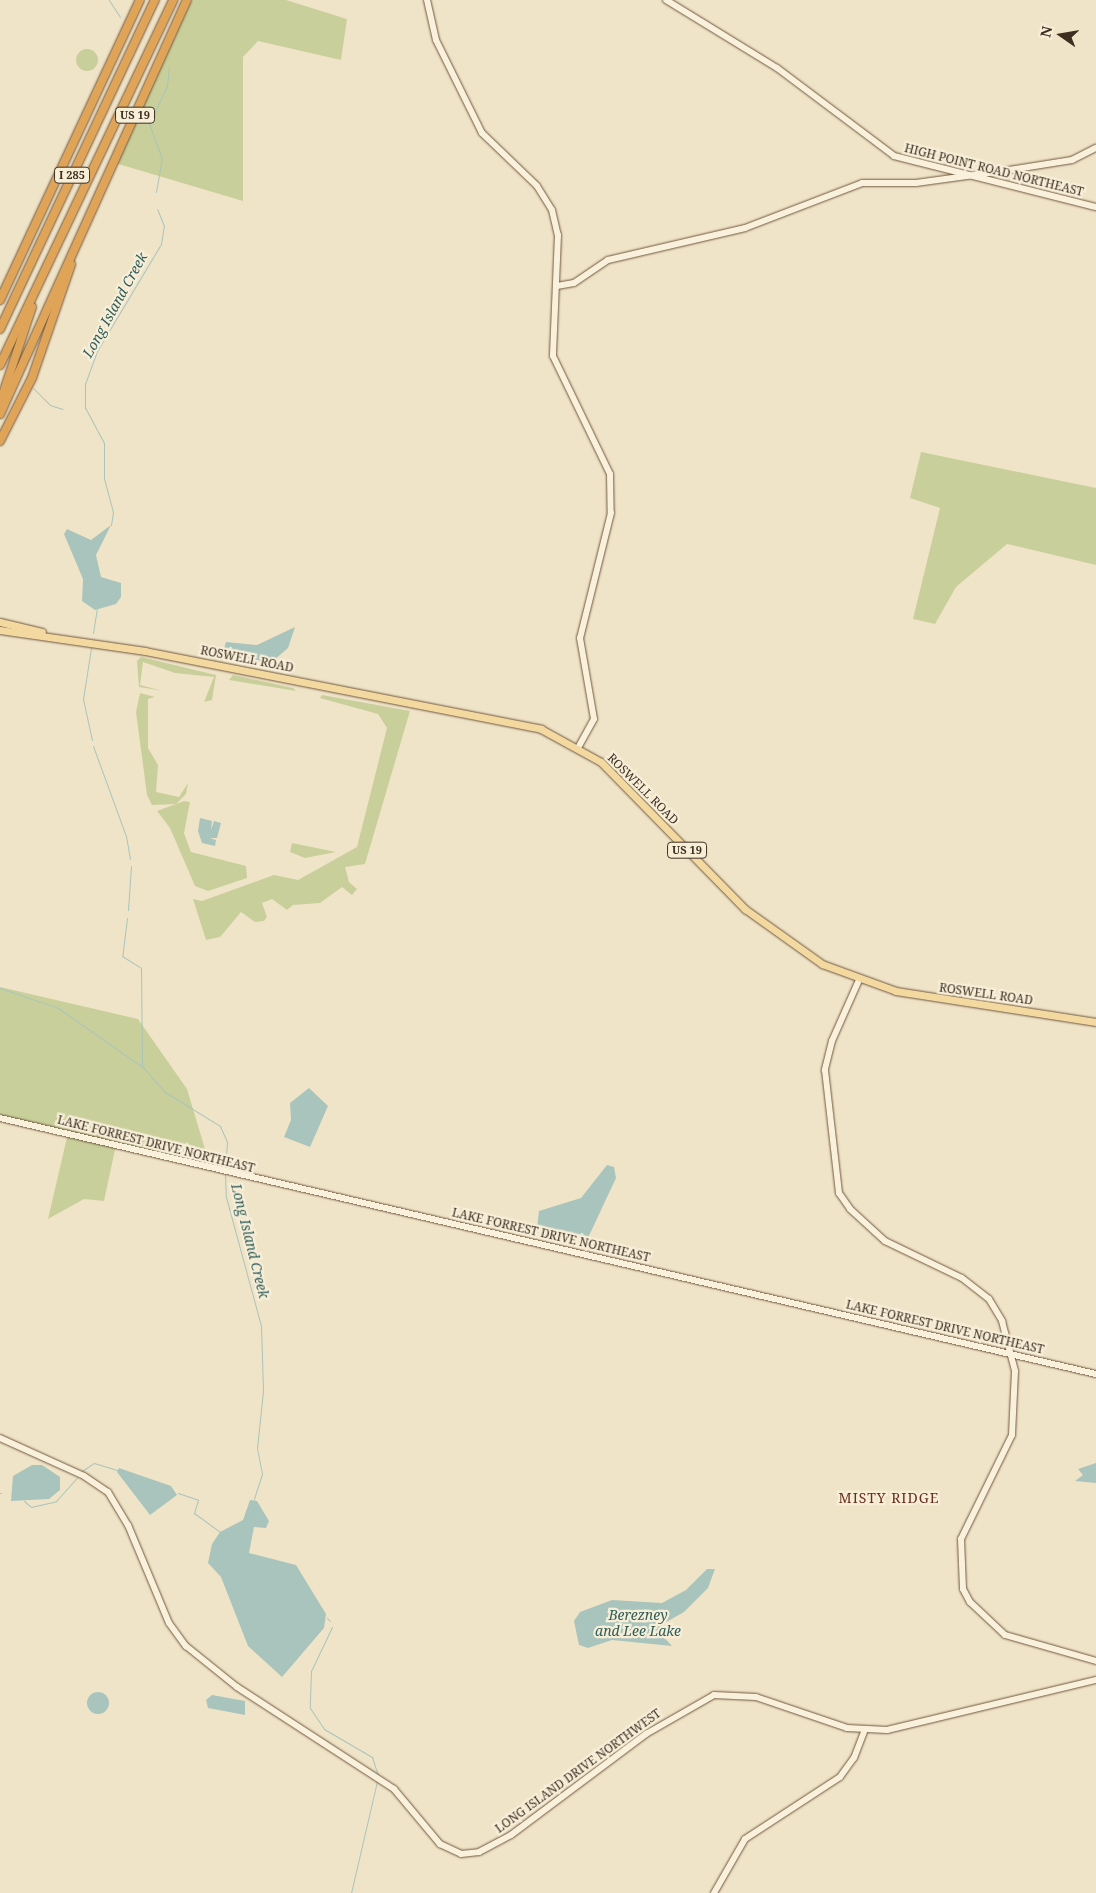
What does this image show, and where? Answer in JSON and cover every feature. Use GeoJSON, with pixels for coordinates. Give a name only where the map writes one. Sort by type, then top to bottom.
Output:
{"type":"FeatureCollection","features":[{"type":"Feature","properties":{"kind":"highway"},"geometry":{"type":"LineString","coordinates":[[0,300],[140,0]]}},
{"type":"Feature","properties":{"kind":"highway","name":"I 285"},"geometry":{"type":"LineString","coordinates":[[0,329],[155,0]]}},
{"type":"Feature","properties":{"kind":"highway","name":"I 285"},"geometry":{"type":"LineString","coordinates":[[0,365],[173,0]]}},
{"type":"Feature","properties":{"kind":"highway","name":"US 19"},"geometry":{"type":"LineString","coordinates":[[82,229],[187,0]]}},
{"type":"Feature","properties":{"kind":"highway"},"geometry":{"type":"LineString","coordinates":[[0,414],[82,229]]}},
{"type":"Feature","properties":{"kind":"highway"},"geometry":{"type":"LineString","coordinates":[[0,441],[32,378],[82,229]]}},
{"type":"Feature","properties":{"kind":"highway"},"geometry":{"type":"LineString","coordinates":[[0,402],[42,275]]}},
{"type":"Feature","properties":{"kind":"main road","name":"ROSWELL ROAD"},"geometry":{"type":"LineString","coordinates":[[0,622],[45,634],[512,722],[579,746],[609,768],[748,911],[801,952],[859,980],[927,997],[1096,1022]]}},
{"type":"Feature","properties":{"kind":"main road","name":"ROSWELL ROAD"},"geometry":{"type":"LineString","coordinates":[[0,630],[45,634]]}},
{"type":"Feature","properties":{"kind":"street"},"geometry":{"type":"LineString","coordinates":[[427,0],[432,30],[478,126],[493,147],[538,186],[552,210],[558,235],[557,286],[552,329],[555,363],[605,461],[613,498],[581,632],[582,664],[594,720],[579,746]]}},
{"type":"Feature","properties":{"kind":"street","name":"HIGH POINT ROAD NORTHEAST"},"geometry":{"type":"LineString","coordinates":[[666,0],[778,68],[888,154],[968,176],[1096,207]]}},
{"type":"Feature","properties":{"kind":"street"},"geometry":{"type":"LineString","coordinates":[[557,286],[574,283],[608,260],[745,228],[862,183],[968,176],[1072,160],[1096,148]]}},
{"type":"Feature","properties":{"kind":"street"},"geometry":{"type":"LineString","coordinates":[[859,980],[825,1070],[839,1193],[850,1209],[885,1241],[981,1291],[1000,1314],[1011,1354],[1017,1397],[1012,1435],[964,1529],[961,1582],[970,1602],[1005,1635],[1096,1661]]}},
{"type":"Feature","properties":{"kind":"street","name":"LAKE FORREST DRIVE NORTHEAST"},"geometry":{"type":"LineString","coordinates":[[0,1118],[1096,1374]]}},
{"type":"Feature","properties":{"kind":"street","name":"LONG ISLAND DRIVE NORTHWEST"},"geometry":{"type":"LineString","coordinates":[[0,1438],[84,1476],[108,1492],[128,1524],[169,1623],[186,1646],[236,1687],[377,1777],[415,1809],[446,1849],[471,1854],[511,1835],[646,1734],[704,1698],[732,1694],[756,1698],[830,1724],[865,1730],[926,1724],[1096,1680]]}},
{"type":"Feature","properties":{"kind":"street"},"geometry":{"type":"LineString","coordinates":[[714,1893],[745,1839],[840,1776],[854,1758],[865,1730]]}},
{"type":"Feature","properties":{"kind":"green space"},"geometry":{"type":"Polygon","coordinates":[[[192,0],[286,0],[347,19],[341,60],[258,41],[243,57],[243,201],[115,163],[192,0]]]}},
{"type":"Feature","properties":{"kind":"green space"},"geometry":{"type":"Polygon","coordinates":[[[83,49],[91,49],[98,56],[98,64],[91,71],[83,71],[76,64],[76,56],[83,49]]]}},
{"type":"Feature","properties":{"kind":"green space"},"geometry":{"type":"Polygon","coordinates":[[[921,452],[1096,488],[1096,565],[1007,544],[956,587],[935,624],[913,619],[940,508],[910,498],[921,452]]]}},
{"type":"Feature","properties":{"kind":"green space"},"geometry":{"type":"Polygon","coordinates":[[[141,657],[216,675],[212,700],[204,702],[214,677],[175,673],[143,662],[140,685],[163,691],[139,687],[137,661],[141,657]]]}},
{"type":"Feature","properties":{"kind":"green space"},"geometry":{"type":"Polygon","coordinates":[[[233,675],[293,688],[296,691],[229,680],[233,675]]]}},
{"type":"Feature","properties":{"kind":"green space"},"geometry":{"type":"Polygon","coordinates":[[[140,693],[155,697],[148,699],[148,748],[158,765],[156,792],[179,797],[188,783],[186,794],[176,804],[152,805],[147,795],[136,712],[140,693]]]}},
{"type":"Feature","properties":{"kind":"green space"},"geometry":{"type":"Polygon","coordinates":[[[322,695],[410,711],[365,864],[345,867],[349,882],[357,889],[352,895],[342,887],[320,903],[293,905],[287,910],[272,899],[262,903],[267,917],[264,921],[255,922],[241,912],[220,937],[206,940],[193,899],[202,901],[274,875],[298,880],[357,847],[387,728],[378,714],[320,698],[322,695]]]}},
{"type":"Feature","properties":{"kind":"green space"},"geometry":{"type":"Polygon","coordinates":[[[184,801],[190,802],[184,833],[191,852],[246,866],[247,878],[208,891],[195,886],[170,828],[157,811],[184,801]]]}},
{"type":"Feature","properties":{"kind":"green space"},"geometry":{"type":"Polygon","coordinates":[[[292,843],[336,852],[305,858],[290,852],[292,843]]]}},
{"type":"Feature","properties":{"kind":"green space"},"geometry":{"type":"Polygon","coordinates":[[[0,987],[138,1019],[187,1089],[211,1169],[116,1145],[104,1201],[84,1199],[48,1219],[68,1133],[0,1116],[0,987]]]}},
{"type":"Feature","properties":{"kind":"water"},"geometry":{"type":"Polygon","coordinates":[[[111,525],[96,555],[101,577],[121,583],[121,597],[116,604],[95,610],[82,601],[83,579],[64,534],[67,529],[91,540],[111,525]]]}},
{"type":"Feature","properties":{"kind":"water"},"geometry":{"type":"Polygon","coordinates":[[[295,627],[288,648],[274,660],[242,662],[222,655],[226,642],[257,645],[295,627]]]}},
{"type":"Feature","properties":{"kind":"water"},"geometry":{"type":"Polygon","coordinates":[[[200,818],[212,821],[211,830],[214,821],[221,823],[217,838],[210,838],[216,840],[215,846],[202,843],[198,831],[200,818]]]}},
{"type":"Feature","properties":{"kind":"water"},"geometry":{"type":"Polygon","coordinates":[[[309,1088],[328,1106],[310,1147],[284,1137],[291,1120],[290,1103],[309,1088]]]}},
{"type":"Feature","properties":{"kind":"water"},"geometry":{"type":"Polygon","coordinates":[[[607,1165],[614,1167],[616,1178],[587,1240],[537,1227],[539,1211],[581,1198],[607,1165]]]}},
{"type":"Feature","properties":{"kind":"water"},"geometry":{"type":"Polygon","coordinates":[[[1096,1463],[1096,1483],[1075,1481],[1083,1475],[1078,1469],[1096,1463]]]}},
{"type":"Feature","properties":{"kind":"water"},"geometry":{"type":"Polygon","coordinates":[[[32,1465],[42,1465],[60,1477],[60,1490],[49,1499],[11,1501],[13,1476],[32,1465]]]}},
{"type":"Feature","properties":{"kind":"water"},"geometry":{"type":"Polygon","coordinates":[[[119,1468],[171,1486],[177,1495],[150,1515],[117,1472],[119,1468]]]}},
{"type":"Feature","properties":{"kind":"water"},"geometry":{"type":"Polygon","coordinates":[[[250,1500],[257,1501],[269,1521],[266,1528],[254,1527],[249,1553],[296,1565],[326,1614],[324,1628],[282,1677],[248,1646],[221,1577],[208,1563],[212,1544],[220,1532],[243,1520],[250,1500]]]}},
{"type":"Feature","properties":{"kind":"water","name":"Berezney and Lee Lake"},"geometry":{"type":"Polygon","coordinates":[[[707,1569],[715,1569],[708,1588],[684,1612],[661,1625],[660,1633],[672,1646],[612,1640],[588,1648],[579,1645],[574,1621],[580,1612],[612,1600],[662,1603],[686,1590],[707,1569]]]}},
{"type":"Feature","properties":{"kind":"water"},"geometry":{"type":"Polygon","coordinates":[[[98,1692],[106,1695],[109,1703],[106,1711],[98,1714],[90,1711],[87,1703],[90,1695],[98,1692]]]}},
{"type":"Feature","properties":{"kind":"water"},"geometry":{"type":"Polygon","coordinates":[[[212,1695],[245,1701],[245,1715],[208,1708],[206,1700],[212,1695]]]}},
{"type":"Feature","properties":{"kind":"waterway","name":"Long Island Creek"},"geometry":{"type":"LineString","coordinates":[[109,0],[120,17]]}},
{"type":"Feature","properties":{"kind":"waterway","name":"Long Island Creek"},"geometry":{"type":"LineString","coordinates":[[156,192],[162,159],[149,124],[167,86],[169,67]]}},
{"type":"Feature","properties":{"kind":"waterway","name":"Long Island Creek"},"geometry":{"type":"LineString","coordinates":[[111,525],[113,512],[104,479],[104,443],[85,408],[85,384],[97,351],[161,244],[164,226],[157,209]]}},
{"type":"Feature","properties":{"kind":"waterway"},"geometry":{"type":"LineString","coordinates":[[33,388],[50,405],[62,409]]}},
{"type":"Feature","properties":{"kind":"waterway","name":"Long Island Creek"},"geometry":{"type":"LineString","coordinates":[[93,633],[97,609]]}},
{"type":"Feature","properties":{"kind":"waterway","name":"Long Island Creek"},"geometry":{"type":"LineString","coordinates":[[91,648],[83,699],[92,740]]}},
{"type":"Feature","properties":{"kind":"waterway","name":"Long Island Creek"},"geometry":{"type":"LineString","coordinates":[[93,746],[126,836],[130,859]]}},
{"type":"Feature","properties":{"kind":"waterway","name":"Long Island Creek"},"geometry":{"type":"LineString","coordinates":[[128,910],[131,866]]}},
{"type":"Feature","properties":{"kind":"waterway","name":"Long Island Creek"},"geometry":{"type":"LineString","coordinates":[[127,918],[122,956],[141,968],[142,1066],[165,1092],[220,1126],[227,1142],[225,1169]]}},
{"type":"Feature","properties":{"kind":"waterway"},"geometry":{"type":"LineString","coordinates":[[0,988],[58,1008],[141,1066]]}},
{"type":"Feature","properties":{"kind":"waterway","name":"Long Island Creek"},"geometry":{"type":"LineString","coordinates":[[225,1173],[226,1197],[261,1326],[263,1391],[257,1448],[262,1474],[254,1499]]}},
{"type":"Feature","properties":{"kind":"waterway"},"geometry":{"type":"LineString","coordinates":[[82,1471],[94,1463],[117,1470]]}},
{"type":"Feature","properties":{"kind":"waterway"},"geometry":{"type":"LineString","coordinates":[[24,1501],[31,1507],[56,1501],[77,1478]]}},
{"type":"Feature","properties":{"kind":"waterway"},"geometry":{"type":"LineString","coordinates":[[178,1493],[198,1500],[194,1513],[220,1532]]}},
{"type":"Feature","properties":{"kind":"waterway","name":"Long Island Creek"},"geometry":{"type":"LineString","coordinates":[[327,1618],[330,1621]]}},
{"type":"Feature","properties":{"kind":"waterway","name":"Long Island Creek"},"geometry":{"type":"LineString","coordinates":[[332,1627],[311,1671],[310,1708],[324,1729],[372,1757],[378,1775]]}},
{"type":"Feature","properties":{"kind":"waterway","name":"Long Island Creek"},"geometry":{"type":"LineString","coordinates":[[351,1893],[377,1781]]}},
{"type":"Feature","properties":{"kind":"district","name":"MISTY RIDGE"},"geometry":{"type":"Point","coordinates":[889,1498]}}]}
